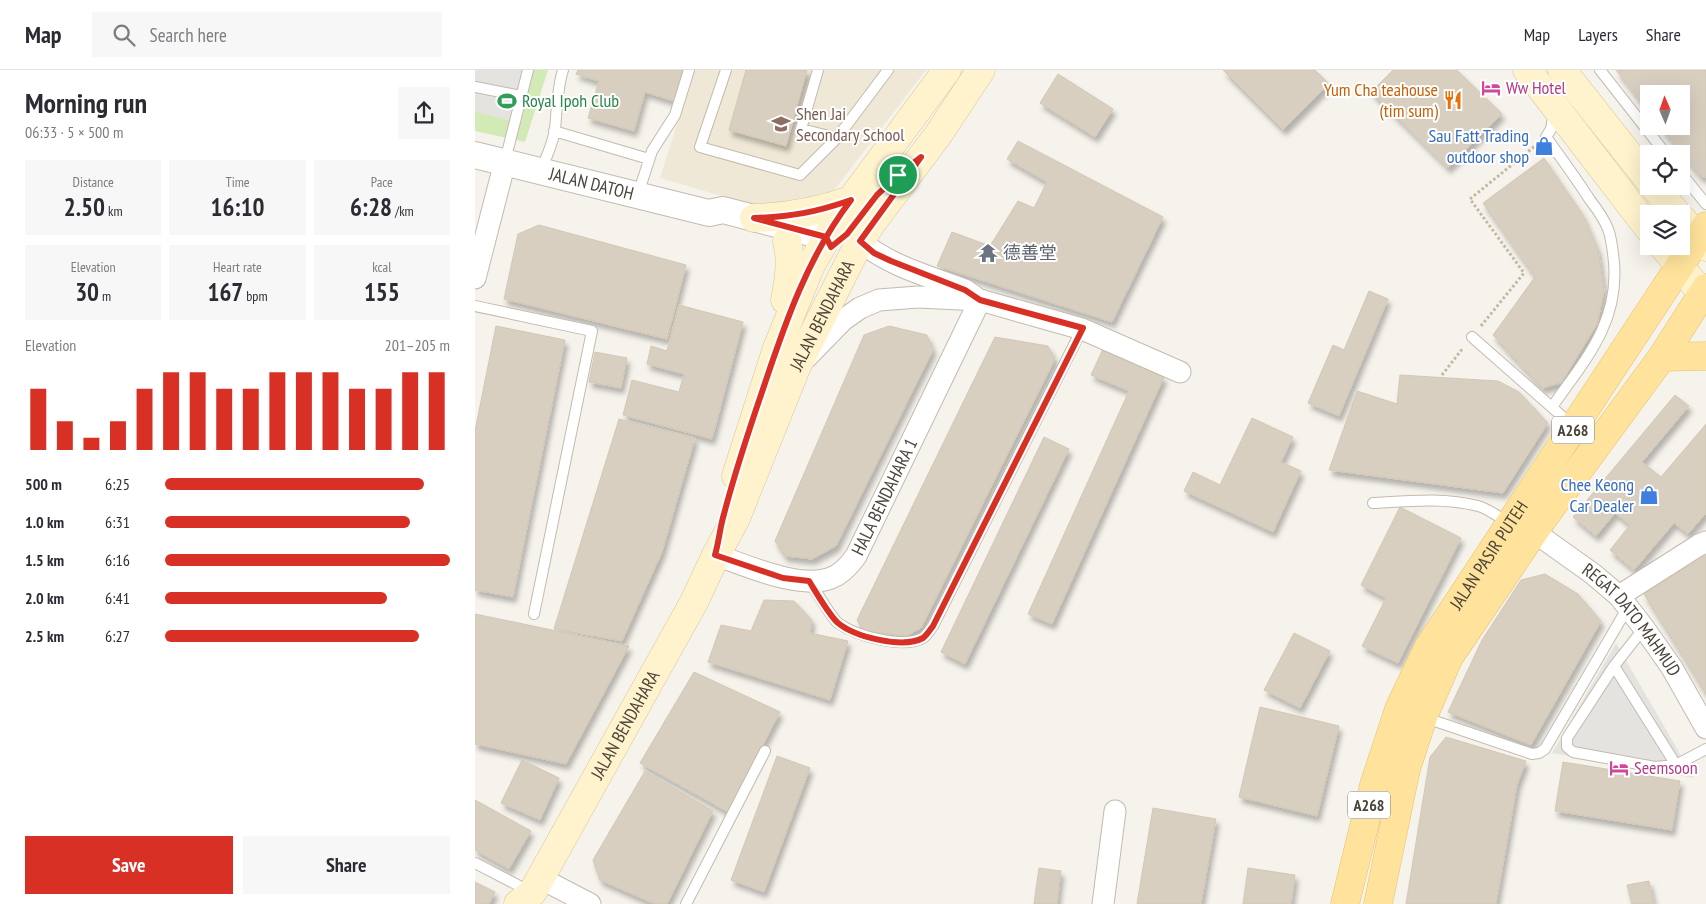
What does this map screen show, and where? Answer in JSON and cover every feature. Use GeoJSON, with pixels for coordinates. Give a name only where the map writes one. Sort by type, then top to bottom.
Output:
{"type":"FeatureCollection","features":[{"type":"Feature","properties":{"kind":"main road","name":"JALAN BENDAHARA"},"geometry":{"type":"LineString","coordinates":[[715,555],[724,514],[787,320],[825,245],[851,200],[947,70]]}},
{"type":"Feature","properties":{"kind":"main road","name":"JALAN BENDAHARA"},"geometry":{"type":"LineString","coordinates":[[530,895],[694,602],[715,555],[736,518],[796,368],[860,241],[938,135],[981,70]]}},
{"type":"Feature","properties":{"kind":"main road"},"geometry":{"type":"LineString","coordinates":[[1562,70],[1640,169]]}},
{"type":"Feature","properties":{"kind":"main road"},"geometry":{"type":"LineString","coordinates":[[1541,87],[1640,216]]}},
{"type":"Feature","properties":{"kind":"main road"},"geometry":{"type":"LineString","coordinates":[[796,368],[807,325],[831,262],[825,245],[847,234],[877,195],[921,157]]}},
{"type":"Feature","properties":{"kind":"main road"},"geometry":{"type":"LineString","coordinates":[[1661,195],[1670,205]]}},
{"type":"Feature","properties":{"kind":"main road"},"geometry":{"type":"LineString","coordinates":[[754,218],[798,215],[818,211],[851,200]]}},
{"type":"Feature","properties":{"kind":"main road"},"geometry":{"type":"LineString","coordinates":[[1698,232],[1705,293]]}},
{"type":"Feature","properties":{"kind":"main road","name":"JALAN PASIR PUTEH"},"geometry":{"type":"LineString","coordinates":[[1345,904],[1374,785],[1411,713],[1449,657],[1520,524],[1671,256],[1698,232]]}},
{"type":"Feature","properties":{"kind":"main road"},"geometry":{"type":"LineString","coordinates":[[777,348],[790,268],[790,254],[787,241]]}},
{"type":"Feature","properties":{"kind":"main road"},"geometry":{"type":"LineString","coordinates":[[1671,256],[1705,293]]}},
{"type":"Feature","properties":{"kind":"main road","name":"JALAN PASIR PUTEH"},"geometry":{"type":"LineString","coordinates":[[1520,524],[1662,357],[1705,293]]}},
{"type":"Feature","properties":{"kind":"main road"},"geometry":{"type":"LineString","coordinates":[[1662,357],[1706,356]]}},
{"type":"Feature","properties":{"kind":"main road","name":"JALAN PASIR PUTEH"},"geometry":{"type":"LineString","coordinates":[[1379,904],[1406,768],[1411,713]]}},
{"type":"Feature","properties":{"kind":"street","name":"JALAN DATOH"},"geometry":{"type":"LineString","coordinates":[[475,155],[709,213],[723,210],[754,218],[825,245]]}},
{"type":"Feature","properties":{"kind":"street"},"geometry":{"type":"LineString","coordinates":[[475,278],[505,162]]}},
{"type":"Feature","properties":{"kind":"street","name":"JALAN DATOH"},"geometry":{"type":"LineString","coordinates":[[709,213],[719,222],[787,241],[825,245]]}},
{"type":"Feature","properties":{"kind":"street"},"geometry":{"type":"LineString","coordinates":[[860,241],[874,253],[965,290],[980,300]]}},
{"type":"Feature","properties":{"kind":"street"},"geometry":{"type":"LineString","coordinates":[[796,368],[843,320],[860,308],[879,300],[918,297],[980,300],[1083,328],[1181,372]]}},
{"type":"Feature","properties":{"kind":"street","name":"HALA BENDAHARA 1"},"geometry":{"type":"LineString","coordinates":[[715,555],[783,578],[809,581],[830,579],[846,569],[856,556],[980,300]]}},
{"type":"Feature","properties":{"kind":"street","name":"REGAT DATO MAHMUD"},"geometry":{"type":"LineString","coordinates":[[1520,524],[1593,574],[1624,601],[1672,668],[1706,728]]}},
{"type":"Feature","properties":{"kind":"street"},"geometry":{"type":"LineString","coordinates":[[1624,601],[1699,545],[1706,542]]}},
{"type":"Feature","properties":{"kind":"street"},"geometry":{"type":"LineString","coordinates":[[1103,904],[1115,811]]}},
{"type":"Feature","properties":{"kind":"street"},"geometry":{"type":"LineString","coordinates":[[530,895],[590,904]]}},
{"type":"Feature","properties":{"kind":"lane"},"geometry":{"type":"LineString","coordinates":[[505,162],[528,70]]}},
{"type":"Feature","properties":{"kind":"lane"},"geometry":{"type":"LineString","coordinates":[[541,171],[550,150],[555,131],[559,81],[563,70]]}},
{"type":"Feature","properties":{"kind":"lane"},"geometry":{"type":"LineString","coordinates":[[638,195],[652,151],[675,115],[689,70]]}},
{"type":"Feature","properties":{"kind":"lane"},"geometry":{"type":"LineString","coordinates":[[726,70],[700,147],[801,175],[837,138],[888,70]]}},
{"type":"Feature","properties":{"kind":"lane"},"geometry":{"type":"LineString","coordinates":[[818,70],[801,129],[837,138]]}},
{"type":"Feature","properties":{"kind":"lane"},"geometry":{"type":"LineString","coordinates":[[1523,70],[1541,87],[1552,123],[1546,137],[1608,228],[1613,250],[1615,276],[1613,298],[1608,317],[1589,352],[1552,408]]}},
{"type":"Feature","properties":{"kind":"lane"},"geometry":{"type":"LineString","coordinates":[[1600,70],[1659,145]]}},
{"type":"Feature","properties":{"kind":"lane"},"geometry":{"type":"LineString","coordinates":[[475,87],[521,96]]}},
{"type":"Feature","properties":{"kind":"lane"},"geometry":{"type":"LineString","coordinates":[[555,131],[649,159]]}},
{"type":"Feature","properties":{"kind":"lane"},"geometry":{"type":"LineString","coordinates":[[1690,184],[1706,204]]}},
{"type":"Feature","properties":{"kind":"lane"},"geometry":{"type":"LineString","coordinates":[[475,306],[592,331],[534,614]]}},
{"type":"Feature","properties":{"kind":"lane"},"geometry":{"type":"LineString","coordinates":[[809,581],[837,622],[853,632],[871,638],[909,643],[924,637],[933,626],[1083,328]]}},
{"type":"Feature","properties":{"kind":"lane"},"geometry":{"type":"LineString","coordinates":[[1473,337],[1575,427]]}},
{"type":"Feature","properties":{"kind":"lane"},"geometry":{"type":"LineString","coordinates":[[1373,503],[1427,500],[1455,502],[1480,507],[1520,524]]}},
{"type":"Feature","properties":{"kind":"lane"},"geometry":{"type":"LineString","coordinates":[[1411,713],[1532,754],[1539,754],[1545,749],[1624,601]]}},
{"type":"Feature","properties":{"kind":"lane"},"geometry":{"type":"LineString","coordinates":[[1645,628],[1614,666],[1567,738],[1567,747],[1573,752],[1655,767],[1676,765],[1706,749]]}},
{"type":"Feature","properties":{"kind":"lane"},"geometry":{"type":"LineString","coordinates":[[1614,666],[1676,765]]}},
{"type":"Feature","properties":{"kind":"lane"},"geometry":{"type":"LineString","coordinates":[[686,904],[765,751]]}},
{"type":"Feature","properties":{"kind":"lane"},"geometry":{"type":"LineString","coordinates":[[475,863],[530,895]]}},
{"type":"Feature","properties":{"kind":"path"},"geometry":{"type":"LineString","coordinates":[[1442,375],[1524,273],[1470,199],[1546,137]]}},
{"type":"Feature","properties":{"kind":"shaded area","name":"Royal Ipoh Club"},"geometry":{"type":"Polygon","coordinates":[[[475,70],[534,70],[521,123],[475,112],[475,70]]]}},
{"type":"Feature","properties":{"kind":"shaded area","name":"Shen Jai Secondary School"},"geometry":{"type":"Polygon","coordinates":[[[694,70],[926,70],[832,193],[766,209],[660,178],[694,70]]]}},
{"type":"Feature","properties":{"kind":"shaded area"},"geometry":{"type":"Polygon","coordinates":[[[1616,643],[1694,778],[1552,753],[1616,643]]]}},
{"type":"Feature","properties":{"kind":"green space","name":"Royal Ipoh Club"},"geometry":{"type":"Polygon","coordinates":[[[475,70],[548,70],[525,142],[475,131],[475,70]]]}},
{"type":"Feature","properties":{"kind":"building"},"geometry":{"type":"Polygon","coordinates":[[[578,70],[683,70],[674,101],[645,92],[634,131],[588,118],[599,81],[576,74],[578,70]]]}},
{"type":"Feature","properties":{"kind":"building"},"geometry":{"type":"Polygon","coordinates":[[[746,70],[807,70],[786,146],[729,130],[746,70]]]}},
{"type":"Feature","properties":{"kind":"building"},"geometry":{"type":"Polygon","coordinates":[[[1223,70],[1315,70],[1329,84],[1283,130],[1223,70]]]}},
{"type":"Feature","properties":{"kind":"building"},"geometry":{"type":"Polygon","coordinates":[[[1393,70],[1457,70],[1502,114],[1448,168],[1371,92],[1393,70]]]}},
{"type":"Feature","properties":{"kind":"building"},"geometry":{"type":"Polygon","coordinates":[[[1616,70],[1706,70],[1706,177],[1701,177],[1690,163],[1690,145],[1675,145],[1667,135],[1690,135],[1690,85],[1640,85],[1640,101],[1616,70]]]}},
{"type":"Feature","properties":{"kind":"building"},"geometry":{"type":"Polygon","coordinates":[[[1058,74],[1113,109],[1095,137],[1040,103],[1058,74]]]}},
{"type":"Feature","properties":{"kind":"building"},"geometry":{"type":"Polygon","coordinates":[[[1018,141],[1163,217],[1112,322],[937,266],[952,232],[990,246],[1018,201],[1034,208],[1047,182],[1007,159],[1018,141]]]}},
{"type":"Feature","properties":{"kind":"building"},"geometry":{"type":"Polygon","coordinates":[[[1544,158],[1583,215],[1598,250],[1604,291],[1597,324],[1561,383],[1542,388],[1493,335],[1535,277],[1483,203],[1544,158]]]}},
{"type":"Feature","properties":{"kind":"building"},"geometry":{"type":"Polygon","coordinates":[[[539,225],[686,265],[667,339],[504,299],[518,234],[539,225]]]}},
{"type":"Feature","properties":{"kind":"building"},"geometry":{"type":"Polygon","coordinates":[[[1369,291],[1388,299],[1339,416],[1308,403],[1333,345],[1344,350],[1369,291]]]}},
{"type":"Feature","properties":{"kind":"building"},"geometry":{"type":"Polygon","coordinates":[[[679,305],[743,322],[712,439],[623,415],[632,380],[679,392],[684,374],[647,364],[651,346],[667,351],[679,305]]]}},
{"type":"Feature","properties":{"kind":"building"},"geometry":{"type":"Polygon","coordinates":[[[496,326],[565,340],[513,597],[475,590],[475,431],[496,326]]]}},
{"type":"Feature","properties":{"kind":"building"},"geometry":{"type":"Polygon","coordinates":[[[889,326],[927,335],[933,350],[836,546],[812,559],[785,556],[775,541],[864,335],[889,326]]]}},
{"type":"Feature","properties":{"kind":"building"},"geometry":{"type":"Polygon","coordinates":[[[995,337],[1048,346],[1055,359],[921,628],[906,636],[863,631],[857,620],[995,337]]]}},
{"type":"Feature","properties":{"kind":"building"},"geometry":{"type":"Polygon","coordinates":[[[1103,349],[1164,377],[1052,624],[1028,614],[1129,391],[1091,375],[1103,349]]]}},
{"type":"Feature","properties":{"kind":"building"},"geometry":{"type":"Polygon","coordinates":[[[595,352],[627,358],[621,388],[589,382],[595,352]]]}},
{"type":"Feature","properties":{"kind":"building"},"geometry":{"type":"Polygon","coordinates":[[[1400,375],[1498,381],[1519,392],[1548,423],[1503,493],[1329,470],[1357,391],[1397,404],[1400,375]]]}},
{"type":"Feature","properties":{"kind":"building","name":"Chee Keong Car Dealer"},"geometry":{"type":"Polygon","coordinates":[[[1675,395],[1689,406],[1642,462],[1661,477],[1706,424],[1706,513],[1688,534],[1674,523],[1634,570],[1610,550],[1630,525],[1615,513],[1596,536],[1573,517],[1675,395]]]}},
{"type":"Feature","properties":{"kind":"building"},"geometry":{"type":"Polygon","coordinates":[[[1252,418],[1293,437],[1281,462],[1301,471],[1273,532],[1184,491],[1193,472],[1220,485],[1252,418]]]}},
{"type":"Feature","properties":{"kind":"building"},"geometry":{"type":"Polygon","coordinates":[[[619,419],[695,438],[662,552],[622,641],[554,629],[619,419]]]}},
{"type":"Feature","properties":{"kind":"building"},"geometry":{"type":"Polygon","coordinates":[[[1044,437],[1069,449],[965,664],[941,652],[1044,437]]]}},
{"type":"Feature","properties":{"kind":"building"},"geometry":{"type":"Polygon","coordinates":[[[1400,507],[1461,538],[1398,663],[1362,646],[1386,598],[1361,585],[1400,507]]]}},
{"type":"Feature","properties":{"kind":"building"},"geometry":{"type":"Polygon","coordinates":[[[1706,555],[1706,694],[1644,594],[1706,555]]]}},
{"type":"Feature","properties":{"kind":"building"},"geometry":{"type":"Polygon","coordinates":[[[1545,574],[1578,594],[1601,621],[1531,745],[1448,712],[1482,640],[1521,580],[1545,574]]]}},
{"type":"Feature","properties":{"kind":"building"},"geometry":{"type":"Polygon","coordinates":[[[764,600],[794,601],[812,620],[810,633],[848,641],[830,700],[708,662],[721,625],[751,631],[764,600]]]}},
{"type":"Feature","properties":{"kind":"building"},"geometry":{"type":"Polygon","coordinates":[[[475,614],[629,646],[566,764],[475,744],[475,614]]]}},
{"type":"Feature","properties":{"kind":"building"},"geometry":{"type":"Polygon","coordinates":[[[1294,633],[1330,651],[1300,708],[1264,690],[1294,633]]]}},
{"type":"Feature","properties":{"kind":"building"},"geometry":{"type":"Polygon","coordinates":[[[694,672],[780,712],[728,812],[640,763],[694,672]]]}},
{"type":"Feature","properties":{"kind":"building"},"geometry":{"type":"Polygon","coordinates":[[[1260,707],[1339,726],[1317,816],[1239,797],[1260,707]]]}},
{"type":"Feature","properties":{"kind":"building"},"geometry":{"type":"Polygon","coordinates":[[[1446,737],[1526,761],[1517,785],[1496,904],[1406,904],[1430,757],[1446,737]]]}},
{"type":"Feature","properties":{"kind":"building"},"geometry":{"type":"Polygon","coordinates":[[[777,756],[810,768],[764,892],[731,880],[777,756]]]}},
{"type":"Feature","properties":{"kind":"building"},"geometry":{"type":"Polygon","coordinates":[[[522,760],[559,778],[540,820],[501,803],[522,760]]]}},
{"type":"Feature","properties":{"kind":"building"},"geometry":{"type":"Polygon","coordinates":[[[1563,762],[1680,781],[1672,830],[1555,811],[1563,762]]]}},
{"type":"Feature","properties":{"kind":"building"},"geometry":{"type":"Polygon","coordinates":[[[645,771],[713,811],[667,904],[655,904],[600,880],[593,860],[645,771]]]}},
{"type":"Feature","properties":{"kind":"building"},"geometry":{"type":"Polygon","coordinates":[[[475,800],[531,831],[509,869],[475,850],[475,800]]]}},
{"type":"Feature","properties":{"kind":"building"},"geometry":{"type":"Polygon","coordinates":[[[1153,808],[1216,819],[1201,904],[1137,904],[1153,808]]]}},
{"type":"Feature","properties":{"kind":"building"},"geometry":{"type":"Polygon","coordinates":[[[1039,868],[1061,871],[1057,904],[1034,904],[1039,868]]]}},
{"type":"Feature","properties":{"kind":"building"},"geometry":{"type":"Polygon","coordinates":[[[1248,868],[1295,875],[1291,904],[1243,904],[1248,868]]]}},
{"type":"Feature","properties":{"kind":"building"},"geometry":{"type":"Polygon","coordinates":[[[1649,881],[1654,904],[1632,904],[1627,885],[1649,881]]]}},
{"type":"Feature","properties":{"kind":"building"},"geometry":{"type":"Polygon","coordinates":[[[475,882],[495,892],[489,904],[475,904],[475,882]]]}},
{"type":"Feature","properties":{"kind":"place","name":"Ww Hotel"},"geometry":{"type":"Point","coordinates":[1491,88]}},
{"type":"Feature","properties":{"kind":"place","name":"Yum Cha teahouse (tim sum)"},"geometry":{"type":"Point","coordinates":[1453,100]}},
{"type":"Feature","properties":{"kind":"place","name":"Royal Ipoh Club"},"geometry":{"type":"Point","coordinates":[507,101]}},
{"type":"Feature","properties":{"kind":"place","name":"Shen Jai Secondary School"},"geometry":{"type":"Point","coordinates":[781,124]}},
{"type":"Feature","properties":{"kind":"place","name":"Sau Fatt Trading outdoor shop"},"geometry":{"type":"Point","coordinates":[1544,146]}},
{"type":"Feature","properties":{"kind":"place","name":"德善堂"},"geometry":{"type":"Point","coordinates":[988,253]}},
{"type":"Feature","properties":{"kind":"place","name":"Chee Keong Car Dealer"},"geometry":{"type":"Point","coordinates":[1649,495]}},
{"type":"Feature","properties":{"kind":"place","name":"Seemsoon"},"geometry":{"type":"Point","coordinates":[1619,768]}},
{"type":"Feature","properties":{"kind":"route"},"geometry":{"type":"LineString","coordinates":[[898,175],[877,195],[847,234],[831,247],[826,237],[754,218],[798,215],[818,211],[851,200],[832,227],[826,237],[818,251],[787,320],[754,416],[724,514],[715,555],[783,578],[809,581],[837,622],[853,632],[871,638],[909,643],[924,637],[933,626],[1083,328],[980,300],[965,290],[874,253],[860,241],[921,157],[898,175]]}}]}
